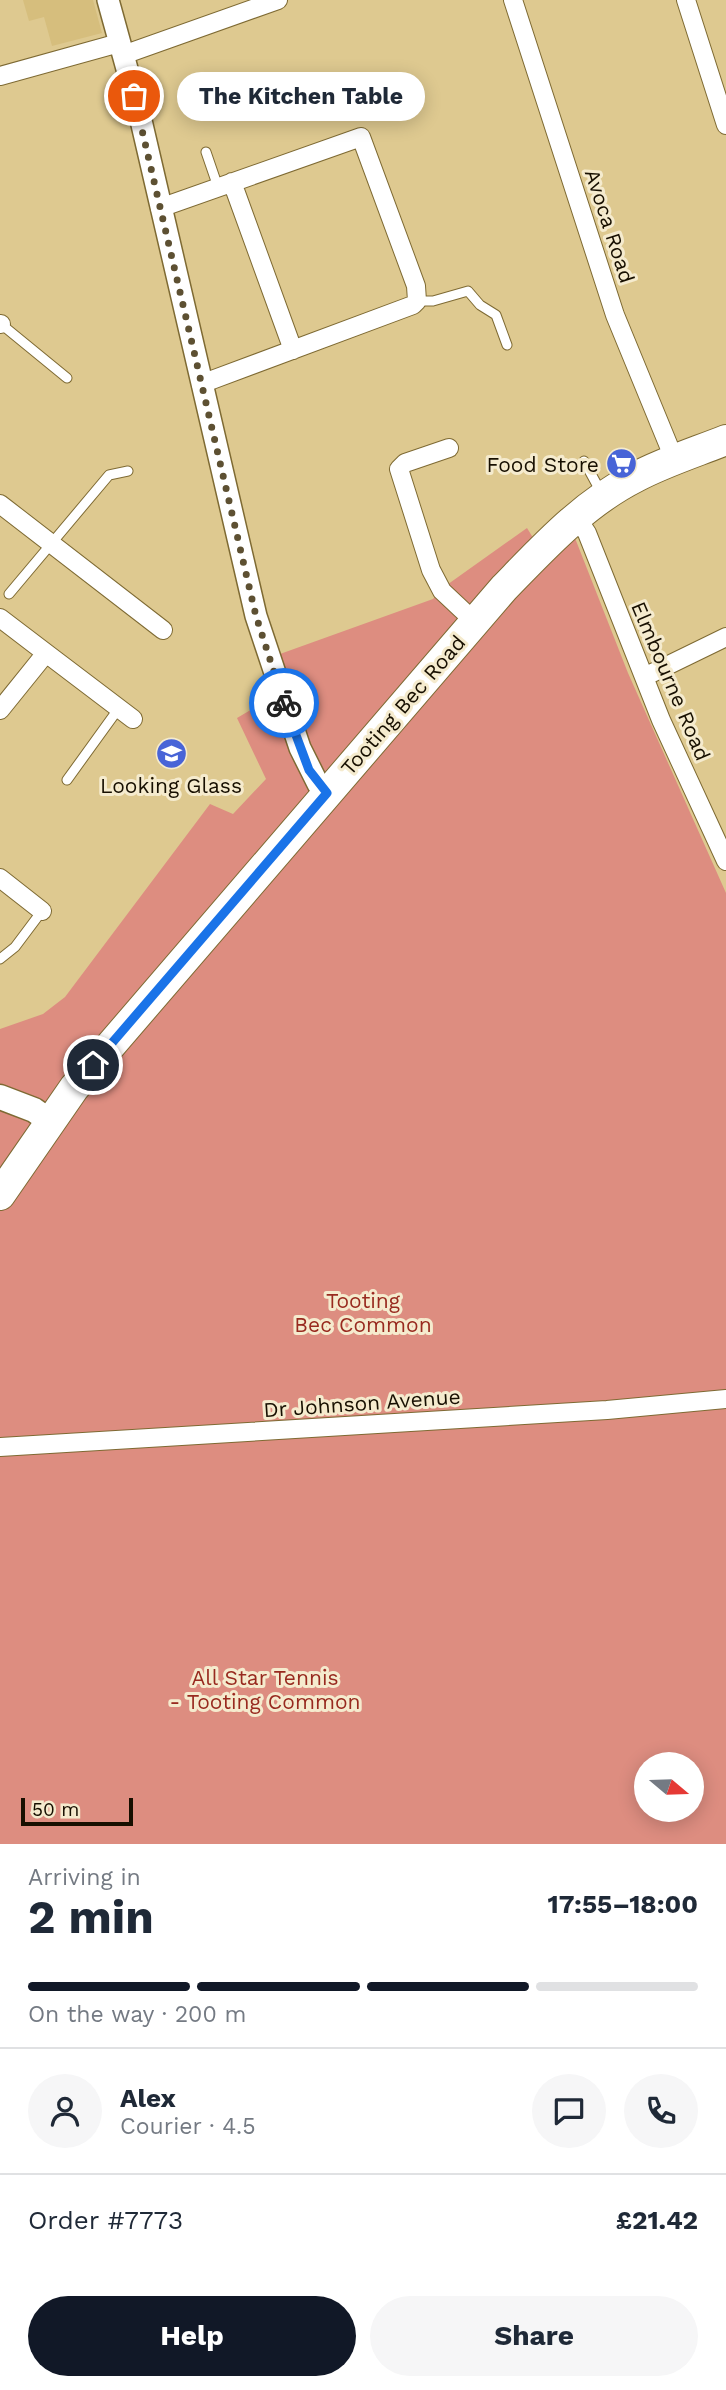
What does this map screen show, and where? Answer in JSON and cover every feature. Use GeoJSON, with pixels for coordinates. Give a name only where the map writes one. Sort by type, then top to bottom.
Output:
{"type":"FeatureCollection","features":[{"type":"Feature","properties":{"kind":"highway","name":"Tooting Bec Road"},"geometry":{"type":"LineString","coordinates":[[0,1195],[74,1088],[134,1015],[475,622],[550,540],[635,477],[726,440]]}},
{"type":"Feature","properties":{"kind":"main road"},"geometry":{"type":"LineString","coordinates":[[0,1097],[34,1110],[51,1122]]}},
{"type":"Feature","properties":{"kind":"street"},"geometry":{"type":"LineString","coordinates":[[108,0],[256,616],[309,770],[327,793]]}},
{"type":"Feature","properties":{"kind":"street"},"geometry":{"type":"LineString","coordinates":[[0,76],[121,49],[278,0]]}},
{"type":"Feature","properties":{"kind":"street","name":"Avoca Road"},"geometry":{"type":"LineString","coordinates":[[513,0],[615,315],[675,461]]}},
{"type":"Feature","properties":{"kind":"street"},"geometry":{"type":"LineString","coordinates":[[686,0],[726,125]]}},
{"type":"Feature","properties":{"kind":"street"},"geometry":{"type":"LineString","coordinates":[[160,208],[361,137],[416,286],[417,301],[404,309],[201,384]]}},
{"type":"Feature","properties":{"kind":"street"},"geometry":{"type":"LineString","coordinates":[[225,185],[293,350]]}},
{"type":"Feature","properties":{"kind":"street"},"geometry":{"type":"LineString","coordinates":[[449,448],[405,463],[399,469],[431,570],[442,591],[475,622]]}},
{"type":"Feature","properties":{"kind":"street"},"geometry":{"type":"LineString","coordinates":[[0,503],[163,629]]}},
{"type":"Feature","properties":{"kind":"street","name":"Elmbourne Road"},"geometry":{"type":"LineString","coordinates":[[577,518],[587,533],[605,585],[644,677],[726,859]]}},
{"type":"Feature","properties":{"kind":"street"},"geometry":{"type":"LineString","coordinates":[[0,618],[126,713]]}},
{"type":"Feature","properties":{"kind":"street"},"geometry":{"type":"LineString","coordinates":[[644,677],[726,637]]}},
{"type":"Feature","properties":{"kind":"street"},"geometry":{"type":"LineString","coordinates":[[0,710],[46,653]]}},
{"type":"Feature","properties":{"kind":"street"},"geometry":{"type":"LineString","coordinates":[[0,878],[42,911]]}},
{"type":"Feature","properties":{"kind":"street","name":"Dr Johnson Avenue"},"geometry":{"type":"LineString","coordinates":[[0,1447],[594,1411],[726,1399]]}},
{"type":"Feature","properties":{"kind":"lane"},"geometry":{"type":"LineString","coordinates":[[205,152],[225,185]]}},
{"type":"Feature","properties":{"kind":"lane"},"geometry":{"type":"LineString","coordinates":[[417,301],[433,301],[468,291],[480,306],[496,315],[507,345]]}},
{"type":"Feature","properties":{"kind":"lane"},"geometry":{"type":"LineString","coordinates":[[0,324],[68,378]]}},
{"type":"Feature","properties":{"kind":"lane"},"geometry":{"type":"LineString","coordinates":[[584,461],[604,498]]}},
{"type":"Feature","properties":{"kind":"lane"},"geometry":{"type":"LineString","coordinates":[[9,594],[50,541],[109,475],[128,471]]}},
{"type":"Feature","properties":{"kind":"lane"},"geometry":{"type":"LineString","coordinates":[[67,780],[126,713]]}},
{"type":"Feature","properties":{"kind":"lane"},"geometry":{"type":"LineString","coordinates":[[0,959],[15,947],[42,911]]}},
{"type":"Feature","properties":{"kind":"shaded area"},"geometry":{"type":"Polygon","coordinates":[[[23,0],[93,0],[102,33],[52,46],[44,17],[29,21],[23,0]]]}},
{"type":"Feature","properties":{"kind":"green space","name":"Tooting Bec Common"},"geometry":{"type":"Polygon","coordinates":[[[527,528],[548,562],[573,533],[628,673],[726,893],[726,1844],[0,1844],[0,1029],[43,1014],[65,997],[210,804],[233,814],[266,779],[237,718],[289,687],[280,654],[433,599],[444,587],[527,528]]]}},
{"type":"Feature","properties":{"kind":"way so far"},"geometry":{"type":"LineString","coordinates":[[134,96],[256,616],[284,703]]}},
{"type":"Feature","properties":{"kind":"place","name":"The Kitchen Table"},"geometry":{"type":"Point","coordinates":[134,96]}},
{"type":"Feature","properties":{"kind":"place","name":"Food Store"},"geometry":{"type":"Point","coordinates":[622,464]}},
{"type":"Feature","properties":{"kind":"place","name":"Looking Glass"},"geometry":{"type":"Point","coordinates":[171,753]}},
{"type":"Feature","properties":{"kind":"route"},"geometry":{"type":"LineString","coordinates":[[93,1065],[327,793],[309,770],[284,703]]}},
{"type":"Feature","properties":{"kind":"park label","name":"All Star Tennis - Tooting Common"},"geometry":{"type":"Point","coordinates":[265,1689]}}]}
